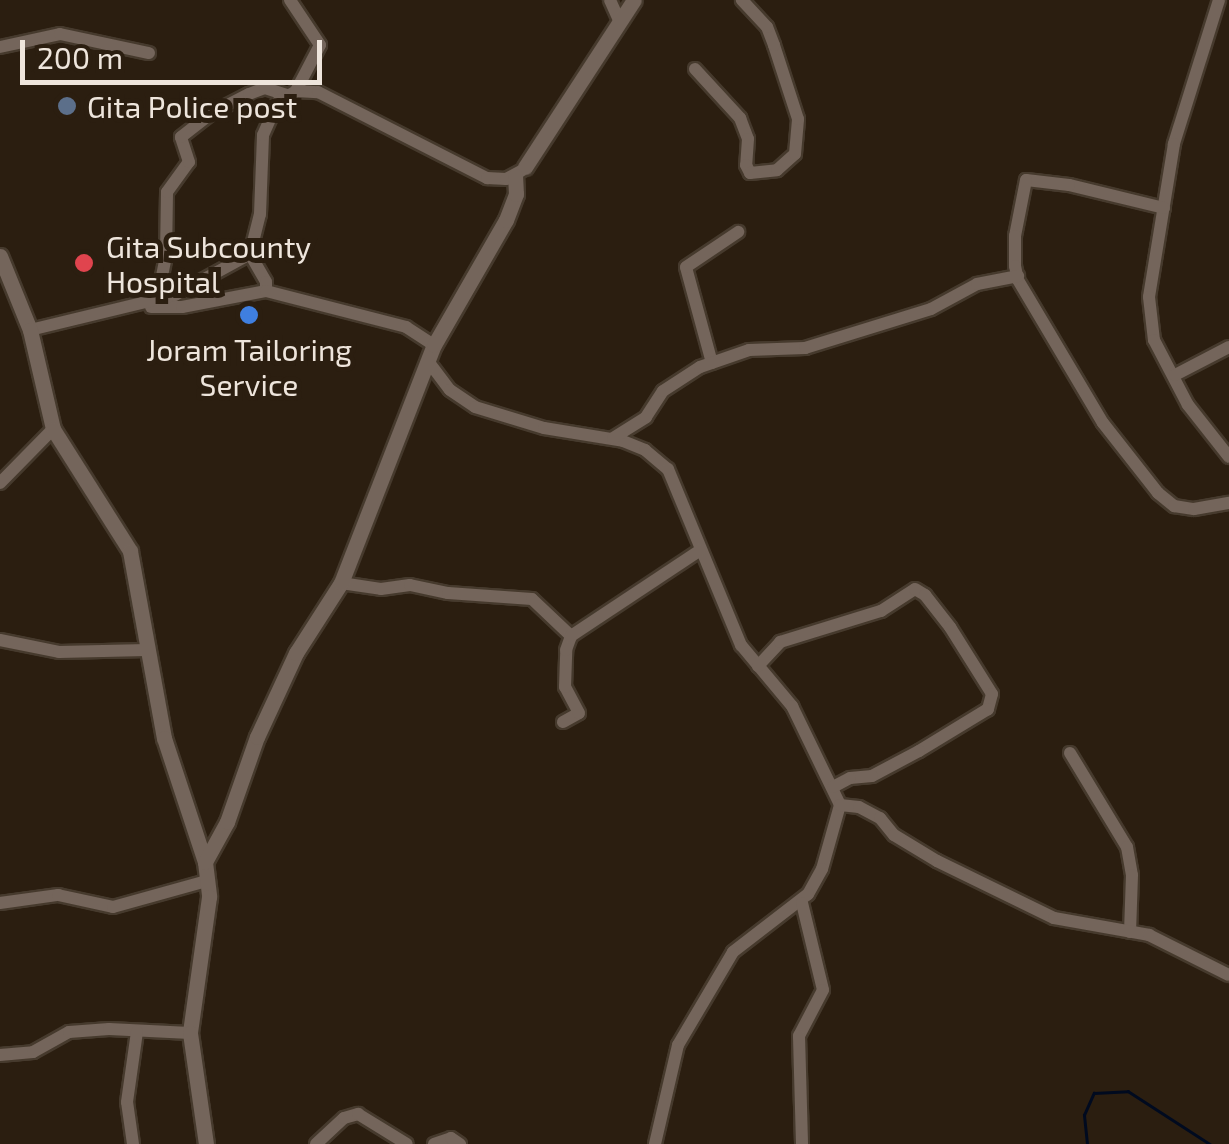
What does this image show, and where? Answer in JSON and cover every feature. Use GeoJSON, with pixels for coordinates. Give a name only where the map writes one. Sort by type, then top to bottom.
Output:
{"type":"FeatureCollection","features":[{"type":"Feature","properties":{"kind":"street"},"geometry":{"type":"LineString","coordinates":[[266,291],[266,282],[250,254],[260,214],[263,135],[272,111],[291,94],[320,45],[290,0]]}},
{"type":"Feature","properties":{"kind":"street"},"geometry":{"type":"LineString","coordinates":[[610,0],[620,22]]}},
{"type":"Feature","properties":{"kind":"street"},"geometry":{"type":"LineString","coordinates":[[205,862],[227,822],[257,737],[296,653],[341,583],[431,353],[506,220],[520,172],[634,0]]}},
{"type":"Feature","properties":{"kind":"street"},"geometry":{"type":"LineString","coordinates":[[695,69],[740,118],[748,138],[746,165],[750,173],[777,170],[795,154],[798,119],[774,45],[767,27],[742,0]]}},
{"type":"Feature","properties":{"kind":"street"},"geometry":{"type":"LineString","coordinates":[[1218,0],[1174,144],[1149,276],[1150,318],[1154,340],[1204,431],[1229,456]]}},
{"type":"Feature","properties":{"kind":"street"},"geometry":{"type":"LineString","coordinates":[[0,47],[60,34],[149,53]]}},
{"type":"Feature","properties":{"kind":"street"},"geometry":{"type":"LineString","coordinates":[[157,300],[166,256],[167,192],[189,162],[181,136],[249,94],[266,88],[291,94],[318,92],[486,178],[520,172]]}},
{"type":"Feature","properties":{"kind":"street"},"geometry":{"type":"LineString","coordinates":[[1164,208],[1069,185],[1026,180],[1015,236],[1018,276],[1103,423],[1158,493],[1174,506],[1194,509],[1229,503]]}},
{"type":"Feature","properties":{"kind":"street"},"geometry":{"type":"LineString","coordinates":[[712,363],[686,267],[738,232]]}},
{"type":"Feature","properties":{"kind":"street"},"geometry":{"type":"LineString","coordinates":[[30,330],[139,306],[198,286],[250,254]]}},
{"type":"Feature","properties":{"kind":"street"},"geometry":{"type":"LineString","coordinates":[[0,256],[30,330],[52,430],[130,551],[172,769],[205,862],[209,897],[190,1034],[206,1144]]}},
{"type":"Feature","properties":{"kind":"street"},"geometry":{"type":"LineString","coordinates":[[613,438],[646,417],[662,391],[712,363],[749,350],[805,348],[931,309],[977,284],[1018,276]]}},
{"type":"Feature","properties":{"kind":"street"},"geometry":{"type":"LineString","coordinates":[[139,306],[182,307],[266,291],[406,327],[431,353],[450,390],[475,408],[544,428],[613,438],[646,450],[668,470],[740,644],[792,706],[840,805],[822,869],[802,903],[751,934],[716,978],[678,1046],[655,1144]]}},
{"type":"Feature","properties":{"kind":"street"},"geometry":{"type":"LineString","coordinates":[[1175,375],[1229,347]]}},
{"type":"Feature","properties":{"kind":"street"},"geometry":{"type":"LineString","coordinates":[[0,483],[52,430]]}},
{"type":"Feature","properties":{"kind":"street"},"geometry":{"type":"LineString","coordinates":[[563,722],[580,713],[565,688],[566,650],[571,636],[699,551]]}},
{"type":"Feature","properties":{"kind":"street"},"geometry":{"type":"LineString","coordinates":[[341,583],[381,588],[410,585],[448,593],[532,599],[571,636]]}},
{"type":"Feature","properties":{"kind":"street"},"geometry":{"type":"LineString","coordinates":[[758,666],[780,642],[881,611],[915,589],[925,595],[992,694],[992,705],[888,768],[850,778],[834,787]]}},
{"type":"Feature","properties":{"kind":"street"},"geometry":{"type":"LineString","coordinates":[[0,640],[59,652],[147,650]]}},
{"type":"Feature","properties":{"kind":"street"},"geometry":{"type":"LineString","coordinates":[[1070,753],[1127,847],[1132,875],[1130,932]]}},
{"type":"Feature","properties":{"kind":"street"},"geometry":{"type":"LineString","coordinates":[[820,764],[850,778]]}},
{"type":"Feature","properties":{"kind":"street"},"geometry":{"type":"LineString","coordinates":[[840,805],[858,807],[880,818],[894,836],[937,861],[1054,918],[1130,932],[1176,946],[1229,975]]}},
{"type":"Feature","properties":{"kind":"street"},"geometry":{"type":"LineString","coordinates":[[0,904],[58,895],[113,907],[207,881]]}},
{"type":"Feature","properties":{"kind":"street"},"geometry":{"type":"LineString","coordinates":[[802,903],[823,990],[799,1036],[802,1144]]}},
{"type":"Feature","properties":{"kind":"street"},"geometry":{"type":"LineString","coordinates":[[0,1055],[33,1052],[69,1032],[190,1034]]}},
{"type":"Feature","properties":{"kind":"street"},"geometry":{"type":"LineString","coordinates":[[133,1144],[126,1102],[137,1032]]}},
{"type":"Feature","properties":{"kind":"street"},"geometry":{"type":"LineString","coordinates":[[316,1144],[344,1118],[358,1114],[407,1144]]}},
{"type":"Feature","properties":{"kind":"street"},"geometry":{"type":"LineString","coordinates":[[434,1144],[451,1138],[460,1144]]}},
{"type":"Feature","properties":{"kind":"waterway"},"geometry":{"type":"LineString","coordinates":[[1087,1144],[1084,1115],[1094,1093],[1128,1091],[1210,1144]]}},
{"type":"Feature","properties":{"kind":"place","name":"Gita Police post"},"geometry":{"type":"Point","coordinates":[67,106]}},
{"type":"Feature","properties":{"kind":"place","name":"Gita Subcounty Hospital"},"geometry":{"type":"Point","coordinates":[84,263]}},
{"type":"Feature","properties":{"kind":"place","name":"Joram Tailoring Service"},"geometry":{"type":"Point","coordinates":[249,315]}}]}
